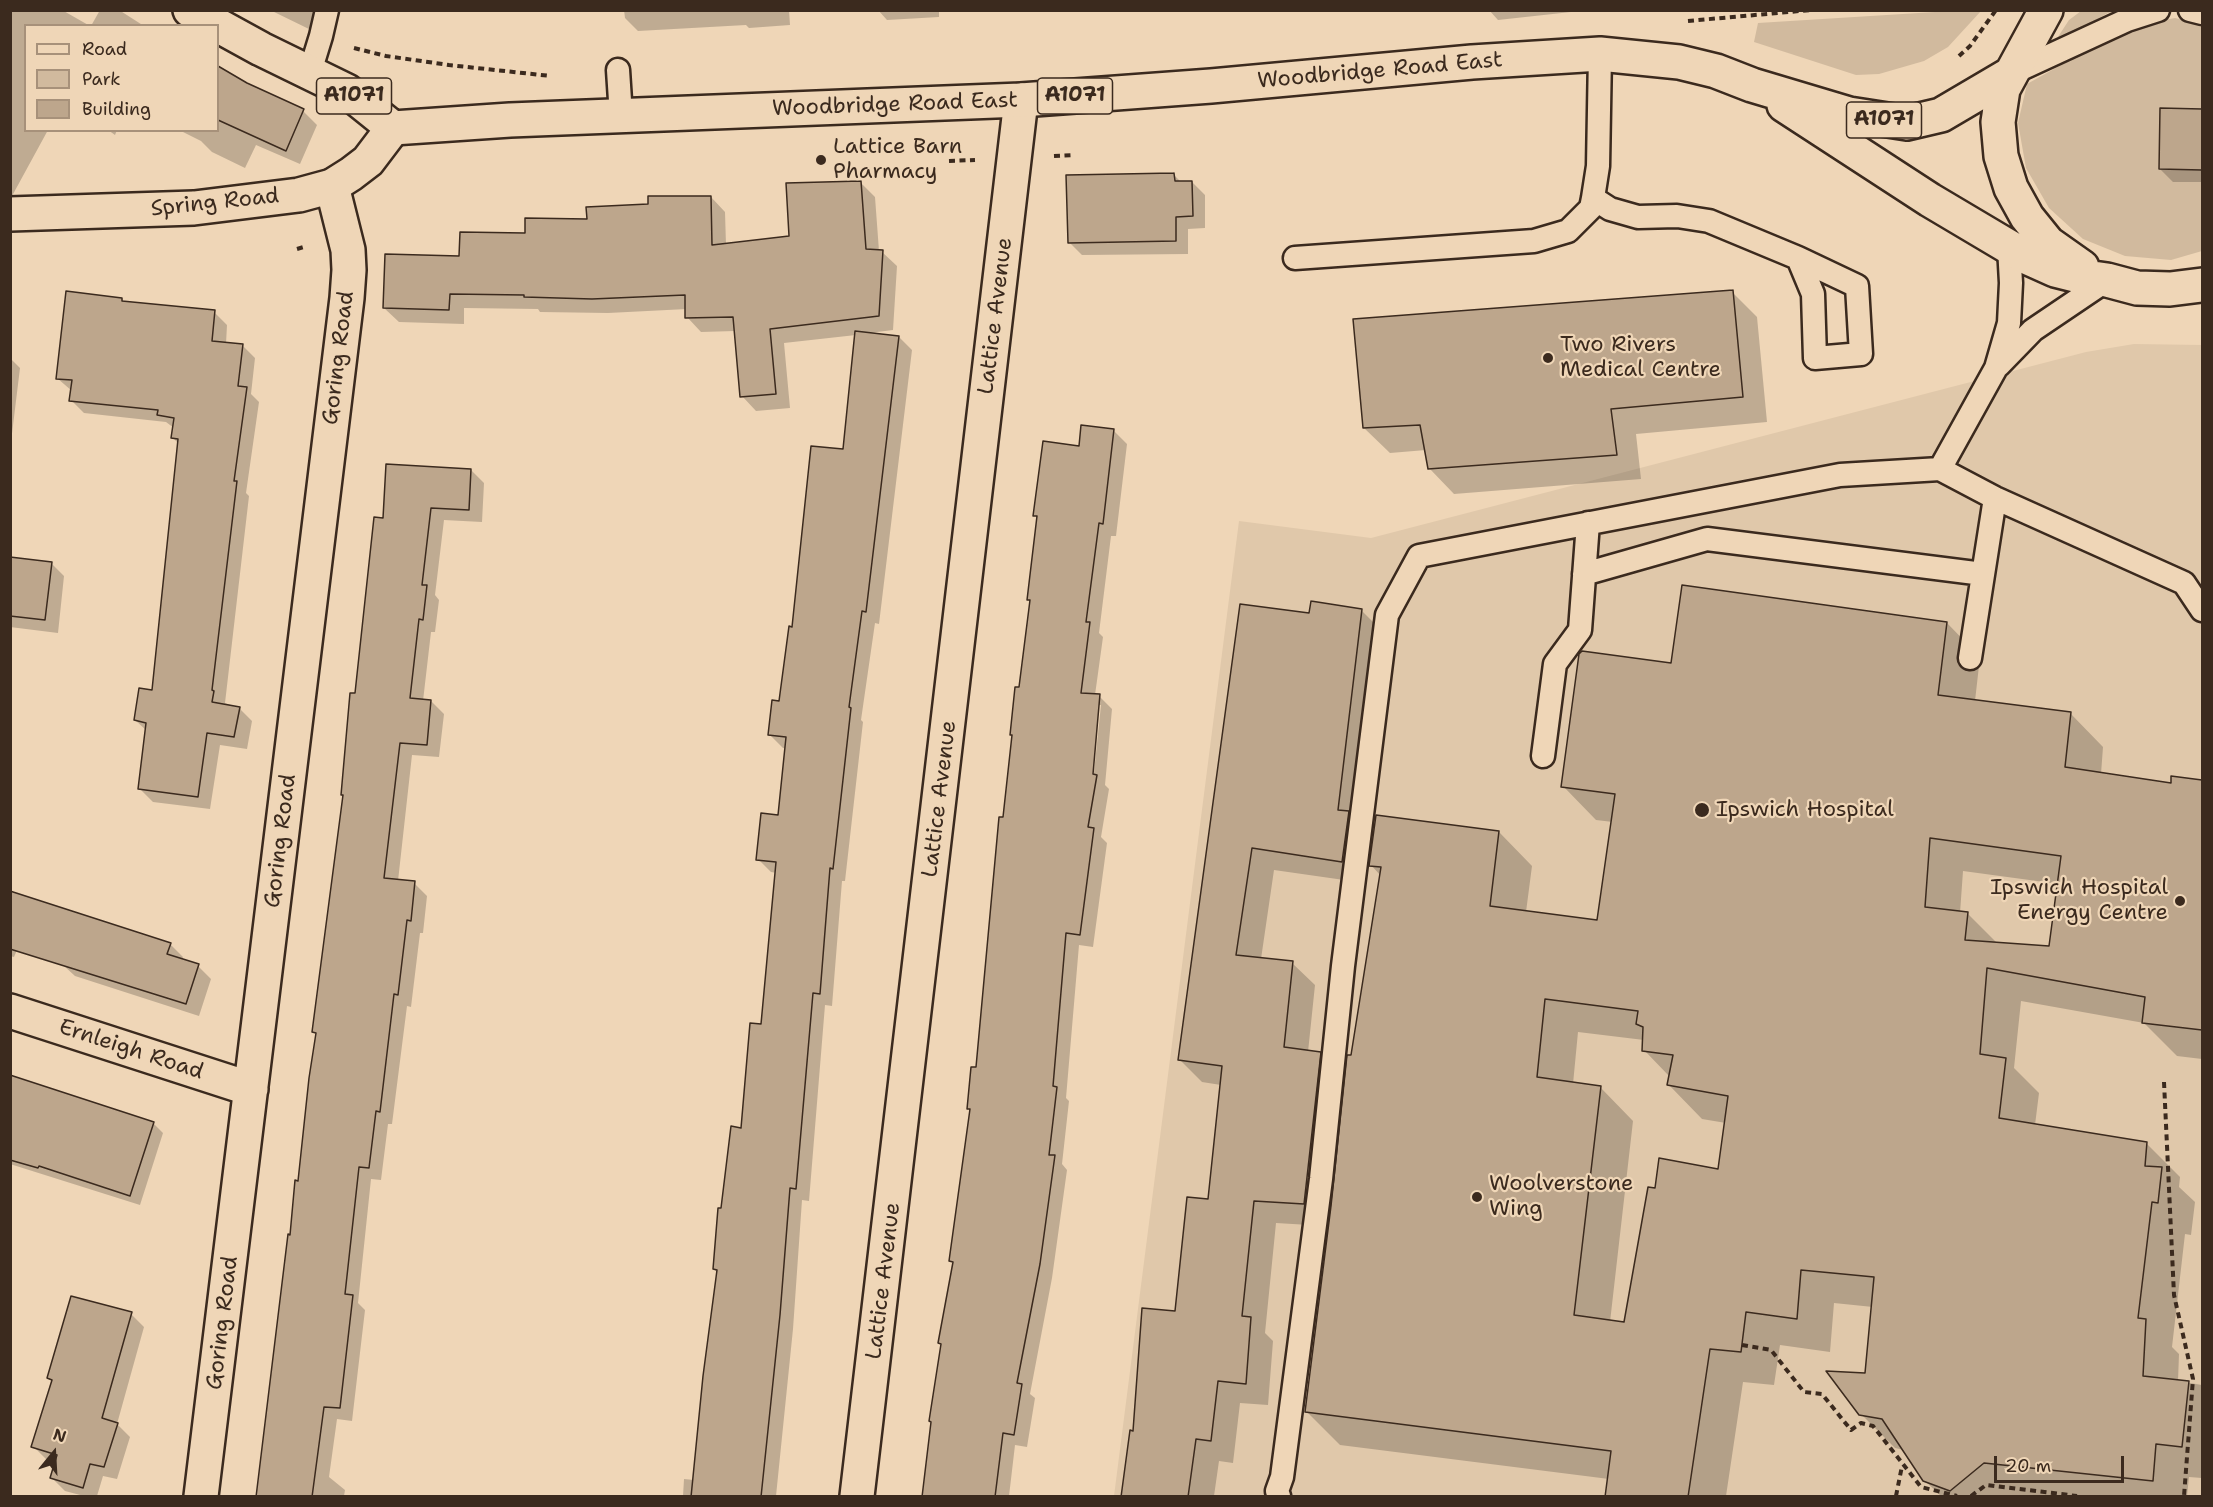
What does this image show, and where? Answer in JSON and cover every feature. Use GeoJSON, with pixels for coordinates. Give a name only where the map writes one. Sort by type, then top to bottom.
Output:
{"type":"FeatureCollection","features":[{"type":"Feature","properties":{"kind":"street","name":"A1071"},"geometry":{"type":"LineString","coordinates":[[190,10],[215,24]]}},
{"type":"Feature","properties":{"kind":"street","name":"Woodbridge Road East"},"geometry":{"type":"LineString","coordinates":[[2046,10],[2002,89],[1998,122],[2001,156],[2011,188],[2026,217],[2048,243],[2074,264],[2107,280]]}},
{"type":"Feature","properties":{"kind":"street","name":"A1071"},"geometry":{"type":"LineString","coordinates":[[219,26],[347,91],[393,128]]}},
{"type":"Feature","properties":{"kind":"street","name":"Woodbridge Road East"},"geometry":{"type":"LineString","coordinates":[[393,128],[510,120],[1021,100],[1211,86],[1472,62],[1600,54],[1679,62],[1716,71],[1752,85],[1849,114],[1907,123],[1941,115],[2009,75]]}},
{"type":"Feature","properties":{"kind":"street","name":"Woodbridge Road East"},"geometry":{"type":"LineString","coordinates":[[1752,85],[1930,200],[2026,257],[2055,270],[2137,288],[2170,289],[2202,285]]}},
{"type":"Feature","properties":{"kind":"street","name":"Lattice Avenue"},"geometry":{"type":"LineString","coordinates":[[857,1497],[1021,100]]}},
{"type":"Feature","properties":{"kind":"street","name":"Spring Road"},"geometry":{"type":"LineString","coordinates":[[10,214],[194,208],[300,195],[332,186],[368,161],[393,128]]}},
{"type":"Feature","properties":{"kind":"street","name":"Goring Road"},"geometry":{"type":"LineString","coordinates":[[201,1497],[347,298],[348,250],[332,186]]}},
{"type":"Feature","properties":{"kind":"street","name":"Ernleigh Road"},"geometry":{"type":"LineString","coordinates":[[10,1011],[251,1089]]}},
{"type":"Feature","properties":{"kind":"lane"},"geometry":{"type":"LineString","coordinates":[[310,72],[327,10]]}},
{"type":"Feature","properties":{"kind":"lane"},"geometry":{"type":"LineString","coordinates":[[2009,75],[2127,20],[2158,10]]}},
{"type":"Feature","properties":{"kind":"lane"},"geometry":{"type":"LineString","coordinates":[[2190,10],[2202,13]]}},
{"type":"Feature","properties":{"kind":"lane"},"geometry":{"type":"LineString","coordinates":[[1295,258],[1534,241],[1568,231],[1591,208],[1593,198],[1598,166],[1600,54]]}},
{"type":"Feature","properties":{"kind":"lane"},"geometry":{"type":"LineString","coordinates":[[618,73],[621,116]]}},
{"type":"Feature","properties":{"kind":"lane"},"geometry":{"type":"LineString","coordinates":[[1593,198],[1611,208],[1638,218],[1677,216],[1709,221],[1798,258]]}},
{"type":"Feature","properties":{"kind":"lane"},"geometry":{"type":"LineString","coordinates":[[1940,469],[1996,368],[2009,323],[2011,283],[2009,247]]}},
{"type":"Feature","properties":{"kind":"lane"},"geometry":{"type":"LineString","coordinates":[[1996,368],[2033,330],[2107,280]]}},
{"type":"Feature","properties":{"kind":"lane"},"geometry":{"type":"LineString","coordinates":[[1275,1495],[1282,1477],[1321,1179],[1344,955],[1387,615],[1419,556],[1840,475],[1940,469],[1995,498],[2184,583],[2202,610]]}},
{"type":"Feature","properties":{"kind":"lane"},"geometry":{"type":"LineString","coordinates":[[1970,658],[1995,498]]}},
{"type":"Feature","properties":{"kind":"lane"},"geometry":{"type":"LineString","coordinates":[[1543,756],[1555,664],[1580,630],[1588,523]]}},
{"type":"Feature","properties":{"kind":"lane"},"geometry":{"type":"LineString","coordinates":[[1584,574],[1707,539],[1983,574]]}},
{"type":"Feature","properties":{"kind":"path"},"geometry":{"type":"LineString","coordinates":[[1680,22],[1811,10]]}},
{"type":"Feature","properties":{"kind":"path"},"geometry":{"type":"LineString","coordinates":[[1955,60],[1970,46],[1996,10]]}},
{"type":"Feature","properties":{"kind":"path"},"geometry":{"type":"LineString","coordinates":[[321,36],[351,48],[386,56],[449,65],[549,76],[618,73]]}},
{"type":"Feature","properties":{"kind":"path"},"geometry":{"type":"LineString","coordinates":[[2164,1082],[2175,1295],[2193,1379],[2184,1497]]}},
{"type":"Feature","properties":{"kind":"path"},"geometry":{"type":"LineString","coordinates":[[1742,1345],[1771,1350],[1804,1392],[1822,1394],[1851,1430],[1862,1424],[1873,1426],[1921,1487],[1957,1497]]}},
{"type":"Feature","properties":{"kind":"path"},"geometry":{"type":"LineString","coordinates":[[1896,1497],[1902,1465]]}},
{"type":"Feature","properties":{"kind":"path"},"geometry":{"type":"LineString","coordinates":[[1971,1497],[1986,1485],[2077,1497]]}},
{"type":"Feature","properties":{"kind":"shaded area","name":"Ipswich Hospital"},"geometry":{"type":"Polygon","coordinates":[[[2134,344],[2202,345],[2202,1496],[1114,1496],[1239,521],[1371,538],[2086,352],[2134,344]]]}},
{"type":"Feature","properties":{"kind":"green space"},"geometry":{"type":"Polygon","coordinates":[[[1981,11],[1948,47],[1924,61],[1879,74],[1856,75],[1754,42],[1758,23],[1981,11]]]}},
{"type":"Feature","properties":{"kind":"green space"},"geometry":{"type":"Polygon","coordinates":[[[2081,11],[2118,11],[2108,13],[2054,43],[2069,20],[2081,11]]]}},
{"type":"Feature","properties":{"kind":"green space"},"geometry":{"type":"Polygon","coordinates":[[[2175,18],[2202,24],[2202,251],[2171,260],[2125,256],[2083,239],[2049,208],[2026,168],[2018,123],[2027,84],[2131,26],[2175,18]]]}},
{"type":"Feature","properties":{"kind":"building"},"geometry":{"type":"Polygon","coordinates":[[[219,67],[247,83],[304,109],[286,151],[219,120],[219,67]]]}},
{"type":"Feature","properties":{"kind":"building"},"geometry":{"type":"Polygon","coordinates":[[[2160,108],[2202,109],[2202,170],[2159,169],[2160,108]]]}},
{"type":"Feature","properties":{"kind":"building"},"geometry":{"type":"Polygon","coordinates":[[[1174,173],[1175,181],[1192,181],[1193,216],[1176,217],[1176,241],[1068,243],[1066,175],[1174,173]]]}},
{"type":"Feature","properties":{"kind":"building"},"geometry":{"type":"Polygon","coordinates":[[[861,181],[866,249],[883,250],[879,316],[770,329],[776,394],[740,397],[733,317],[685,318],[685,295],[592,299],[450,294],[449,310],[383,308],[385,254],[459,256],[460,232],[525,233],[525,218],[587,219],[586,207],[648,204],[648,196],[711,196],[712,245],[789,236],[786,183],[861,181]]]}},
{"type":"Feature","properties":{"kind":"building","name":"Two Rivers Medical Centre"},"geometry":{"type":"Polygon","coordinates":[[[1733,290],[1743,397],[1611,409],[1617,455],[1428,469],[1420,425],[1363,428],[1353,319],[1733,290]]]}},
{"type":"Feature","properties":{"kind":"building"},"geometry":{"type":"Polygon","coordinates":[[[66,291],[122,298],[122,301],[215,310],[212,341],[243,344],[238,386],[247,387],[234,481],[237,481],[212,690],[214,691],[212,702],[240,707],[234,737],[207,733],[198,797],[138,789],[146,723],[134,720],[139,688],[152,690],[178,439],[171,438],[174,418],[157,415],[158,410],[69,401],[72,380],[56,379],[66,291]]]}},
{"type":"Feature","properties":{"kind":"building"},"geometry":{"type":"Polygon","coordinates":[[[855,331],[899,336],[866,612],[862,611],[849,707],[851,708],[833,869],[830,868],[820,994],[813,993],[796,1189],[790,1188],[780,1315],[761,1497],[691,1497],[703,1376],[717,1270],[713,1269],[718,1208],[721,1208],[731,1126],[741,1128],[750,1023],[761,1024],[776,862],[756,860],[761,813],[778,815],[786,737],[768,735],[772,700],[779,701],[789,626],[792,627],[811,446],[843,449],[855,331]]]}},
{"type":"Feature","properties":{"kind":"building"},"geometry":{"type":"Polygon","coordinates":[[[1081,425],[1114,429],[1103,524],[1099,523],[1086,622],[1090,622],[1081,693],[1100,694],[1093,774],[1097,775],[1088,827],[1094,828],[1080,935],[1066,933],[1053,1086],[1057,1087],[1049,1155],[1055,1155],[1040,1264],[1017,1383],[1022,1384],[1014,1435],[1003,1433],[995,1497],[922,1497],[931,1422],[929,1421],[941,1344],[938,1343],[953,1262],[949,1261],[970,1109],[967,1109],[971,1067],[976,1067],[999,817],[1003,817],[1015,687],[1019,687],[1030,600],[1027,600],[1037,516],[1033,516],[1043,441],[1079,446],[1081,425]]]}},
{"type":"Feature","properties":{"kind":"building"},"geometry":{"type":"Polygon","coordinates":[[[386,464],[471,469],[469,510],[431,508],[422,585],[427,585],[423,620],[419,619],[410,698],[431,700],[427,745],[400,743],[384,878],[415,881],[411,921],[407,920],[398,995],[394,994],[380,1112],[376,1111],[369,1168],[359,1167],[345,1294],[353,1295],[340,1408],[324,1407],[312,1497],[256,1497],[288,1234],[290,1235],[295,1180],[298,1181],[316,1033],[312,1032],[343,795],[341,795],[350,693],[355,693],[374,517],[383,518],[386,464]]]}},
{"type":"Feature","properties":{"kind":"building"},"geometry":{"type":"Polygon","coordinates":[[[10,557],[52,562],[45,620],[10,616],[10,557]]]}},
{"type":"Feature","properties":{"kind":"building"},"geometry":{"type":"Polygon","coordinates":[[[1682,585],[1947,622],[1938,695],[2071,712],[2065,767],[2171,783],[2171,776],[2202,780],[2202,1030],[2142,1023],[2145,997],[1987,968],[1980,1054],[2006,1058],[1999,1118],[2147,1142],[2145,1166],[2162,1167],[2158,1203],[2152,1202],[2138,1318],[2146,1319],[2143,1376],[2189,1381],[2182,1447],[2156,1444],[2153,1481],[1984,1463],[1950,1491],[1923,1481],[1882,1419],[1859,1415],[1826,1371],[1865,1373],[1874,1277],[1801,1270],[1797,1319],[1746,1312],[1741,1352],[1710,1349],[1688,1497],[1605,1497],[1611,1451],[1305,1412],[1347,1055],[1351,1055],[1381,867],[1369,866],[1376,815],[1499,831],[1490,906],[1597,920],[1615,794],[1561,787],[1579,654],[1582,651],[1671,663],[1682,585]],[[1930,838],[1925,907],[1968,912],[1965,940],[2049,946],[2061,856],[1930,838]],[[1545,999],[1537,1077],[1601,1086],[1574,1315],[1624,1322],[1648,1187],[1655,1188],[1659,1158],[1718,1169],[1728,1096],[1667,1085],[1673,1055],[1642,1051],[1643,1027],[1636,1024],[1638,1011],[1545,999]]]}},
{"type":"Feature","properties":{"kind":"building"},"geometry":{"type":"Polygon","coordinates":[[[1311,601],[1362,609],[1338,810],[1349,811],[1342,862],[1252,848],[1236,955],[1293,961],[1284,1047],[1321,1052],[1304,1204],[1254,1201],[1242,1316],[1251,1317],[1246,1384],[1218,1381],[1211,1441],[1196,1439],[1188,1497],[1121,1497],[1130,1430],[1133,1431],[1142,1308],[1175,1311],[1187,1197],[1208,1199],[1222,1066],[1178,1060],[1240,604],[1309,613],[1311,601]]]}},
{"type":"Feature","properties":{"kind":"building"},"geometry":{"type":"Polygon","coordinates":[[[10,891],[171,943],[167,954],[199,964],[186,1004],[10,949],[10,891]]]}},
{"type":"Feature","properties":{"kind":"building"},"geometry":{"type":"Polygon","coordinates":[[[10,1075],[154,1122],[130,1196],[39,1166],[38,1168],[10,1160],[10,1075]]]}},
{"type":"Feature","properties":{"kind":"building"},"geometry":{"type":"Polygon","coordinates":[[[71,1296],[132,1312],[102,1418],[118,1423],[104,1467],[90,1464],[83,1488],[50,1478],[57,1455],[31,1447],[52,1380],[47,1378],[71,1296]]]}},
{"type":"Feature","properties":{"kind":"place","name":"Lattice Barn Pharmacy"},"geometry":{"type":"Point","coordinates":[821,160]}},
{"type":"Feature","properties":{"kind":"place","name":"Two Rivers Medical Centre"},"geometry":{"type":"Point","coordinates":[1548,358]}},
{"type":"Feature","properties":{"kind":"place","name":"Ipswich Hospital"},"geometry":{"type":"Point","coordinates":[1702,810]}},
{"type":"Feature","properties":{"kind":"place","name":"Ipswich Hospital Energy Centre"},"geometry":{"type":"Point","coordinates":[2180,901]}},
{"type":"Feature","properties":{"kind":"place","name":"Woolverstone Wing"},"geometry":{"type":"Point","coordinates":[1477,1197]}}]}
